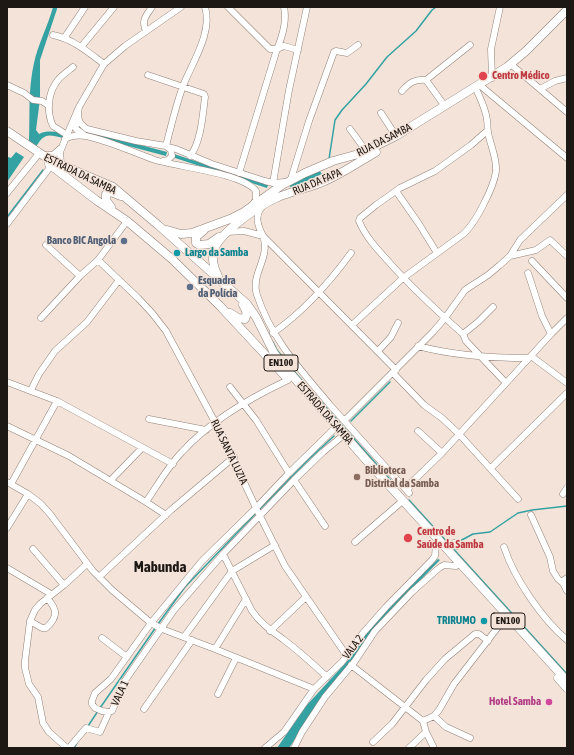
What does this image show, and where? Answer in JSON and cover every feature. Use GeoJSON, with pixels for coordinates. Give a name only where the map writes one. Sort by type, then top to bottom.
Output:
{"type":"FeatureCollection","features":[{"type":"Feature","properties":{"kind":"main road","name":"RUA DA SAMBA"},"geometry":{"type":"LineString","coordinates":[[158,225],[169,231],[181,234],[192,233],[217,224],[238,216],[294,178],[333,161],[366,151],[396,136],[492,78],[507,67],[526,51],[567,10]]}},
{"type":"Feature","properties":{"kind":"main road"},"geometry":{"type":"LineString","coordinates":[[514,67],[567,15]]}},
{"type":"Feature","properties":{"kind":"main road","name":"RUA DA FAPA"},"geometry":{"type":"LineString","coordinates":[[220,279],[214,266],[213,253],[217,243],[227,232],[254,211],[270,201],[320,183],[346,170],[514,67]]}},
{"type":"Feature","properties":{"kind":"main road","name":"ESTRADA DA SAMBA"},"geometry":{"type":"LineString","coordinates":[[7,131],[24,145]]}},
{"type":"Feature","properties":{"kind":"main road","name":"ESTRADA DA SAMBA"},"geometry":{"type":"LineString","coordinates":[[7,135],[37,154],[96,200],[127,221],[172,260],[220,306],[270,358],[399,504],[505,618],[567,688]]}},
{"type":"Feature","properties":{"kind":"main road","name":"ESTRADA DA SAMBA"},"geometry":{"type":"LineString","coordinates":[[37,154],[65,168],[107,184],[129,200],[247,304],[274,354],[292,376],[449,553],[567,681]]}},
{"type":"Feature","properties":{"kind":"main road"},"geometry":{"type":"LineString","coordinates":[[313,170],[326,165],[333,168],[334,171],[331,176],[320,183]]}},
{"type":"Feature","properties":{"kind":"main road"},"geometry":{"type":"LineString","coordinates":[[118,215],[106,200],[106,194],[111,192],[129,200]]}},
{"type":"Feature","properties":{"kind":"main road"},"geometry":{"type":"LineString","coordinates":[[217,224],[198,234],[196,243],[199,245],[205,245],[227,232]]}},
{"type":"Feature","properties":{"kind":"main road"},"geometry":{"type":"LineString","coordinates":[[220,306],[238,318],[246,319],[247,311],[234,292]]}},
{"type":"Feature","properties":{"kind":"street"},"geometry":{"type":"LineString","coordinates":[[65,37],[85,7]]}},
{"type":"Feature","properties":{"kind":"street"},"geometry":{"type":"LineString","coordinates":[[81,47],[114,7]]}},
{"type":"Feature","properties":{"kind":"street"},"geometry":{"type":"LineString","coordinates":[[146,31],[144,19],[152,7]]}},
{"type":"Feature","properties":{"kind":"street"},"geometry":{"type":"LineString","coordinates":[[65,168],[61,164],[60,158],[62,147],[79,107],[104,64],[114,54],[180,7]]}},
{"type":"Feature","properties":{"kind":"street"},"geometry":{"type":"LineString","coordinates":[[166,146],[183,86],[198,51],[206,26],[207,19],[204,7]]}},
{"type":"Feature","properties":{"kind":"street"},"geometry":{"type":"LineString","coordinates":[[228,7],[268,48],[277,49],[284,46],[298,50]]}},
{"type":"Feature","properties":{"kind":"street"},"geometry":{"type":"LineString","coordinates":[[239,173],[277,49],[282,38],[285,22],[284,7]]}},
{"type":"Feature","properties":{"kind":"street"},"geometry":{"type":"LineString","coordinates":[[273,183],[289,90],[307,7]]}},
{"type":"Feature","properties":{"kind":"street"},"geometry":{"type":"LineString","coordinates":[[492,78],[491,49],[500,7]]}},
{"type":"Feature","properties":{"kind":"street"},"geometry":{"type":"LineString","coordinates":[[53,35],[65,37],[104,64]]}},
{"type":"Feature","properties":{"kind":"street"},"geometry":{"type":"LineString","coordinates":[[79,107],[78,119],[82,126],[87,129],[136,141],[166,146],[239,173],[273,183],[284,182],[294,178],[309,121],[334,52],[347,53],[358,45]]}},
{"type":"Feature","properties":{"kind":"street"},"geometry":{"type":"LineString","coordinates":[[402,92],[410,82],[426,80],[470,45]]}},
{"type":"Feature","properties":{"kind":"street"},"geometry":{"type":"LineString","coordinates":[[66,137],[53,126],[48,105],[56,82],[73,67]]}},
{"type":"Feature","properties":{"kind":"street"},"geometry":{"type":"LineString","coordinates":[[514,67],[567,112]]}},
{"type":"Feature","properties":{"kind":"street"},"geometry":{"type":"LineString","coordinates":[[148,75],[203,92],[205,97],[198,140],[190,156]]}},
{"type":"Feature","properties":{"kind":"street"},"geometry":{"type":"LineString","coordinates":[[540,89],[556,81],[567,78]]}},
{"type":"Feature","properties":{"kind":"street"},"geometry":{"type":"LineString","coordinates":[[426,80],[444,106]]}},
{"type":"Feature","properties":{"kind":"street"},"geometry":{"type":"LineString","coordinates":[[7,85],[29,97],[47,103],[48,105]]}},
{"type":"Feature","properties":{"kind":"street"},"geometry":{"type":"LineString","coordinates":[[352,325],[403,278],[468,231],[474,223],[484,204],[496,172],[494,153],[480,89]]}},
{"type":"Feature","properties":{"kind":"street"},"geometry":{"type":"LineString","coordinates":[[480,89],[567,158]]}},
{"type":"Feature","properties":{"kind":"street"},"geometry":{"type":"LineString","coordinates":[[381,113],[396,136]]}},
{"type":"Feature","properties":{"kind":"street"},"geometry":{"type":"LineString","coordinates":[[75,117],[74,121],[76,129],[87,137]]}},
{"type":"Feature","properties":{"kind":"street"},"geometry":{"type":"LineString","coordinates":[[350,129],[366,151]]}},
{"type":"Feature","properties":{"kind":"street"},"geometry":{"type":"LineString","coordinates":[[488,131],[435,171],[396,191],[370,210],[359,221],[374,247],[403,278],[463,334],[466,341],[506,383]]}},
{"type":"Feature","properties":{"kind":"street"},"geometry":{"type":"LineString","coordinates":[[66,137],[73,135],[87,137],[121,146],[162,162],[213,172],[237,179],[249,184],[257,194],[255,203],[249,208]]}},
{"type":"Feature","properties":{"kind":"street"},"geometry":{"type":"LineString","coordinates":[[162,162],[170,158],[172,154],[171,150],[166,146]]}},
{"type":"Feature","properties":{"kind":"street"},"geometry":{"type":"LineString","coordinates":[[7,193],[37,154],[53,155],[62,147]]}},
{"type":"Feature","properties":{"kind":"street"},"geometry":{"type":"LineString","coordinates":[[7,224],[51,166]]}},
{"type":"Feature","properties":{"kind":"street"},"geometry":{"type":"LineString","coordinates":[[396,191],[416,218],[437,253]]}},
{"type":"Feature","properties":{"kind":"street"},"geometry":{"type":"LineString","coordinates":[[346,423],[445,318],[465,290],[488,275],[510,256],[520,240],[567,195]]}},
{"type":"Feature","properties":{"kind":"street","name":"ESTRADA DA SAMBA"},"geometry":{"type":"LineString","coordinates":[[270,201],[262,207],[258,216],[258,227],[266,244],[266,252],[255,287],[265,317],[273,333],[292,359],[346,423],[409,493],[408,490],[411,483]]}},
{"type":"Feature","properties":{"kind":"street"},"geometry":{"type":"LineString","coordinates":[[41,318],[80,276],[98,260],[127,221]]}},
{"type":"Feature","properties":{"kind":"street"},"geometry":{"type":"LineString","coordinates":[[227,232],[244,231],[263,236],[378,351],[424,405],[442,418],[459,434],[518,499]]}},
{"type":"Feature","properties":{"kind":"street"},"geometry":{"type":"LineString","coordinates":[[510,256],[536,250],[550,240],[567,256]]}},
{"type":"Feature","properties":{"kind":"street"},"geometry":{"type":"LineString","coordinates":[[46,245],[80,276]]}},
{"type":"Feature","properties":{"kind":"street"},"geometry":{"type":"LineString","coordinates":[[273,333],[293,317],[319,292],[351,253]]}},
{"type":"Feature","properties":{"kind":"street","name":"RUA SANTA LUZIA"},"geometry":{"type":"LineString","coordinates":[[98,260],[152,313],[166,331],[234,457],[286,566],[347,656]]}},
{"type":"Feature","properties":{"kind":"street"},"geometry":{"type":"LineString","coordinates":[[532,261],[567,298]]}},
{"type":"Feature","properties":{"kind":"street"},"geometry":{"type":"LineString","coordinates":[[528,273],[542,316],[551,334]]}},
{"type":"Feature","properties":{"kind":"street"},"geometry":{"type":"LineString","coordinates":[[31,390],[39,374],[55,351],[87,322],[120,280]]}},
{"type":"Feature","properties":{"kind":"street"},"geometry":{"type":"LineString","coordinates":[[463,334],[478,322],[493,306]]}},
{"type":"Feature","properties":{"kind":"street"},"geometry":{"type":"LineString","coordinates":[[399,482],[411,483],[442,453],[567,318]]}},
{"type":"Feature","properties":{"kind":"street"},"geometry":{"type":"LineString","coordinates":[[378,351],[391,337],[398,323]]}},
{"type":"Feature","properties":{"kind":"street"},"geometry":{"type":"LineString","coordinates":[[418,346],[448,353],[481,357],[530,357],[567,383]]}},
{"type":"Feature","properties":{"kind":"street"},"geometry":{"type":"LineString","coordinates":[[146,502],[181,453],[206,430],[262,392],[288,380]]}},
{"type":"Feature","properties":{"kind":"street"},"geometry":{"type":"LineString","coordinates":[[7,382],[57,401],[173,464]]}},
{"type":"Feature","properties":{"kind":"street"},"geometry":{"type":"LineString","coordinates":[[230,387],[289,472]]}},
{"type":"Feature","properties":{"kind":"street"},"geometry":{"type":"LineString","coordinates":[[491,468],[567,393]]}},
{"type":"Feature","properties":{"kind":"street"},"geometry":{"type":"LineString","coordinates":[[57,401],[36,440],[9,483],[42,504],[87,564],[99,577],[125,601],[156,626],[314,689]]}},
{"type":"Feature","properties":{"kind":"street"},"geometry":{"type":"LineString","coordinates":[[149,419],[206,430]]}},
{"type":"Feature","properties":{"kind":"street"},"geometry":{"type":"LineString","coordinates":[[7,426],[69,456],[111,480],[166,515]]}},
{"type":"Feature","properties":{"kind":"street","name":"VALA 1"},"geometry":{"type":"LineString","coordinates":[[333,430],[289,472],[259,512],[174,610],[156,626],[127,657],[111,679],[95,693],[92,701],[95,708],[109,712],[114,708],[124,682],[156,626],[202,561],[259,512],[340,438]]}},
{"type":"Feature","properties":{"kind":"street"},"geometry":{"type":"LineString","coordinates":[[418,431],[442,453]]}},
{"type":"Feature","properties":{"kind":"street"},"geometry":{"type":"LineString","coordinates":[[111,480],[142,448]]}},
{"type":"Feature","properties":{"kind":"street"},"geometry":{"type":"LineString","coordinates":[[99,577],[166,515],[234,457]]}},
{"type":"Feature","properties":{"kind":"street"},"geometry":{"type":"LineString","coordinates":[[294,480],[325,526]]}},
{"type":"Feature","properties":{"kind":"street"},"geometry":{"type":"LineString","coordinates":[[562,494],[567,488]]}},
{"type":"Feature","properties":{"kind":"street"},"geometry":{"type":"LineString","coordinates":[[7,528],[28,494]]}},
{"type":"Feature","properties":{"kind":"street"},"geometry":{"type":"LineString","coordinates":[[355,542],[399,504]]}},
{"type":"Feature","properties":{"kind":"street"},"geometry":{"type":"LineString","coordinates":[[531,515],[550,557],[553,571],[558,579],[565,580],[567,591]]}},
{"type":"Feature","properties":{"kind":"street","name":"VALA 2"},"geometry":{"type":"LineString","coordinates":[[265,748],[284,732],[314,689],[347,656],[382,612],[432,560],[435,556],[436,544]]}},
{"type":"Feature","properties":{"kind":"street"},"geometry":{"type":"LineString","coordinates":[[184,637],[232,571],[275,545]]}},
{"type":"Feature","properties":{"kind":"street"},"geometry":{"type":"LineString","coordinates":[[504,547],[510,564],[530,596],[546,618],[567,640]]}},
{"type":"Feature","properties":{"kind":"street"},"geometry":{"type":"LineString","coordinates":[[33,548],[64,585]]}},
{"type":"Feature","properties":{"kind":"street"},"geometry":{"type":"LineString","coordinates":[[223,554],[257,618],[270,631],[300,653],[327,677]]}},
{"type":"Feature","properties":{"kind":"street"},"geometry":{"type":"LineString","coordinates":[[87,564],[64,585],[49,596],[35,610],[30,621],[25,668],[29,684],[38,697],[43,723],[46,728],[68,748],[85,729],[88,728],[100,732],[109,712]]}},
{"type":"Feature","properties":{"kind":"street","name":"VALA 2"},"geometry":{"type":"LineString","coordinates":[[294,748],[302,732],[325,698],[375,631],[412,592],[439,568],[444,565],[456,566]]}},
{"type":"Feature","properties":{"kind":"street"},"geometry":{"type":"LineString","coordinates":[[7,568],[49,596],[53,604],[55,617],[52,623],[46,628],[42,628],[30,621]]}},
{"type":"Feature","properties":{"kind":"street"},"geometry":{"type":"LineString","coordinates":[[270,631],[306,597]]}},
{"type":"Feature","properties":{"kind":"street"},"geometry":{"type":"LineString","coordinates":[[215,649],[246,599]]}},
{"type":"Feature","properties":{"kind":"street"},"geometry":{"type":"LineString","coordinates":[[423,721],[434,716],[454,684],[505,618]]}},
{"type":"Feature","properties":{"kind":"street"},"geometry":{"type":"LineString","coordinates":[[373,742],[392,724],[426,680],[445,659],[463,643],[478,633],[488,641]]}},
{"type":"Feature","properties":{"kind":"street"},"geometry":{"type":"LineString","coordinates":[[102,638],[127,657]]}},
{"type":"Feature","properties":{"kind":"street"},"geometry":{"type":"LineString","coordinates":[[144,708],[192,640]]}},
{"type":"Feature","properties":{"kind":"street"},"geometry":{"type":"LineString","coordinates":[[218,694],[236,658]]}},
{"type":"Feature","properties":{"kind":"street"},"geometry":{"type":"LineString","coordinates":[[351,665],[423,721],[426,732],[434,748]]}},
{"type":"Feature","properties":{"kind":"street"},"geometry":{"type":"LineString","coordinates":[[434,716],[446,726],[470,738]]}},
{"type":"Feature","properties":{"kind":"street"},"geometry":{"type":"LineString","coordinates":[[409,748],[426,732]]}},
{"type":"Feature","properties":{"kind":"water"},"geometry":{"type":"Polygon","coordinates":[[[53,7],[57,7],[57,9],[40,60],[40,99],[36,130],[39,134],[48,132],[65,133],[63,138],[50,135],[44,137],[36,147],[29,141],[32,73],[40,42],[53,7]]]}},
{"type":"Feature","properties":{"kind":"water"},"geometry":{"type":"Polygon","coordinates":[[[84,130],[167,152],[166,156],[83,134],[84,130]]]}},
{"type":"Feature","properties":{"kind":"water"},"geometry":{"type":"Polygon","coordinates":[[[16,152],[24,157],[7,182],[7,158],[11,158],[16,152]]]}},
{"type":"Feature","properties":{"kind":"water"},"geometry":{"type":"Polygon","coordinates":[[[174,154],[268,185],[267,188],[172,157],[174,154]]]}},
{"type":"Feature","properties":{"kind":"water"},"geometry":{"type":"Polygon","coordinates":[[[319,170],[322,174],[291,188],[289,184],[319,170]]]}},
{"type":"Feature","properties":{"kind":"water"},"geometry":{"type":"Polygon","coordinates":[[[438,559],[440,560],[393,608],[355,660],[318,702],[314,711],[289,748],[277,748],[306,706],[351,657],[363,636],[390,605],[438,559]]]}},
{"type":"Feature","properties":{"kind":"waterway"},"geometry":{"type":"LineString","coordinates":[[329,159],[335,120],[342,110],[366,84],[387,57],[416,31],[436,7]]}},
{"type":"Feature","properties":{"kind":"waterway"},"geometry":{"type":"LineString","coordinates":[[7,217],[43,170]]}},
{"type":"Feature","properties":{"kind":"waterway"},"geometry":{"type":"LineString","coordinates":[[273,342],[277,350],[292,369],[395,485]]}},
{"type":"Feature","properties":{"kind":"waterway"},"geometry":{"type":"LineString","coordinates":[[351,421],[390,382]]}},
{"type":"Feature","properties":{"kind":"waterway"},"geometry":{"type":"LineString","coordinates":[[259,510],[334,436]]}},
{"type":"Feature","properties":{"kind":"waterway"},"geometry":{"type":"LineString","coordinates":[[409,500],[567,674]]}},
{"type":"Feature","properties":{"kind":"waterway"},"geometry":{"type":"LineString","coordinates":[[458,542],[473,534],[490,532],[518,513],[567,506]]}},
{"type":"Feature","properties":{"kind":"waterway"},"geometry":{"type":"LineString","coordinates":[[158,624],[185,587],[256,513]]}},
{"type":"Feature","properties":{"kind":"waterway"},"geometry":{"type":"LineString","coordinates":[[100,708],[156,627]]}},
{"type":"Feature","properties":{"kind":"waterway"},"geometry":{"type":"LineString","coordinates":[[88,726],[98,711]]}},
{"type":"Feature","properties":{"kind":"waterway"},"geometry":{"type":"LineString","coordinates":[[74,748],[77,743]]}},
{"type":"Feature","properties":{"kind":"place","name":"Centro Médico"},"geometry":{"type":"Point","coordinates":[483,76]}},
{"type":"Feature","properties":{"kind":"place","name":"Banco BIC Angola"},"geometry":{"type":"Point","coordinates":[124,241]}},
{"type":"Feature","properties":{"kind":"place","name":"Largo da Samba"},"geometry":{"type":"Point","coordinates":[177,253]}},
{"type":"Feature","properties":{"kind":"place","name":"Esquadra da Polícia"},"geometry":{"type":"Point","coordinates":[190,287]}},
{"type":"Feature","properties":{"kind":"place","name":"Biblioteca Distrital da Samba"},"geometry":{"type":"Point","coordinates":[357,477]}},
{"type":"Feature","properties":{"kind":"place","name":"Centro de Saúde da Samba"},"geometry":{"type":"Point","coordinates":[408,538]}},
{"type":"Feature","properties":{"kind":"place","name":"TRIRUMO"},"geometry":{"type":"Point","coordinates":[484,621]}},
{"type":"Feature","properties":{"kind":"place","name":"Hotel Samba"},"geometry":{"type":"Point","coordinates":[549,702]}},
{"type":"Feature","properties":{"kind":"district","name":"Mabunda"},"geometry":{"type":"Point","coordinates":[160,567]}}]}
